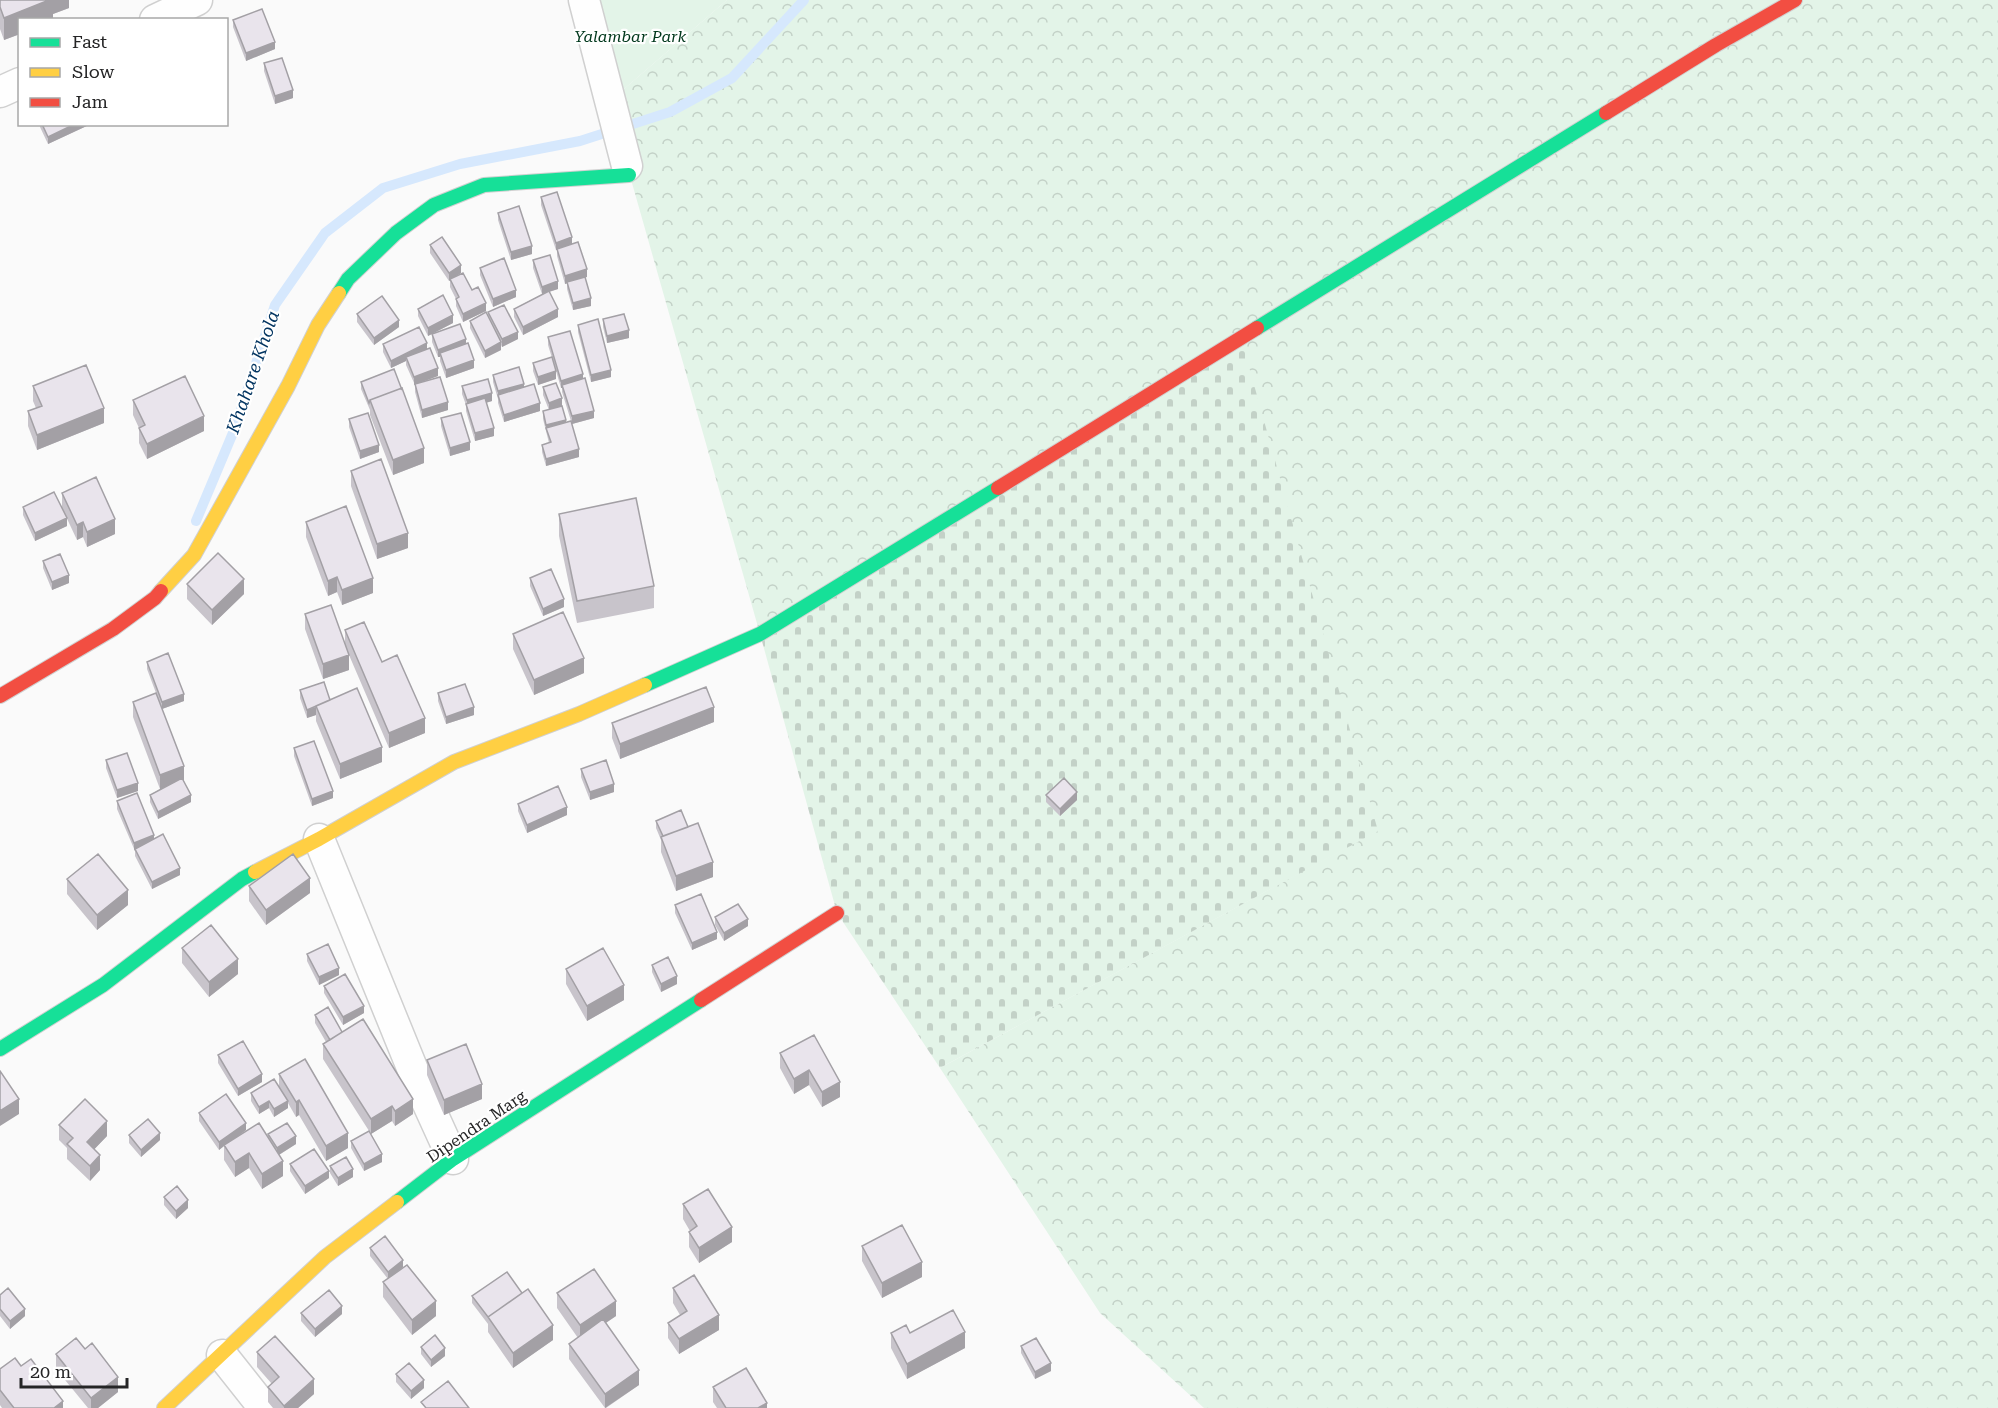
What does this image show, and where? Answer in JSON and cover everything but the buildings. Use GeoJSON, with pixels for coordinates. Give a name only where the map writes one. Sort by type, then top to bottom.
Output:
{"type":"FeatureCollection","features":[{"type":"Feature","properties":{"kind":"street"},"geometry":{"type":"LineString","coordinates":[[159,18],[197,0]]}},
{"type":"Feature","properties":{"kind":"street"},"geometry":{"type":"LineString","coordinates":[[0,696],[113,629],[155,598],[194,555],[288,386],[318,325],[348,279],[396,233],[434,205],[484,185],[628,171],[584,0]]}},
{"type":"Feature","properties":{"kind":"street"},"geometry":{"type":"LineString","coordinates":[[0,1048],[17,1040],[103,985],[242,879],[319,839],[454,762],[579,714],[760,634],[1716,45],[1795,0]]}},
{"type":"Feature","properties":{"kind":"street"},"geometry":{"type":"LineString","coordinates":[[0,92],[18,84]]}},
{"type":"Feature","properties":{"kind":"street"},"geometry":{"type":"LineString","coordinates":[[319,839],[417,1080],[453,1159]]}},
{"type":"Feature","properties":{"kind":"street","name":"Dipendra Marg"},"geometry":{"type":"LineString","coordinates":[[164,1408],[325,1257],[453,1159],[837,913]]}},
{"type":"Feature","properties":{"kind":"street"},"geometry":{"type":"LineString","coordinates":[[222,1355],[264,1408]]}},
{"type":"Feature","properties":{"kind":"green space","name":"Yalambar Park"},"geometry":{"type":"Polygon","coordinates":[[[584,0],[727,0],[609,102],[584,0]]]}},
{"type":"Feature","properties":{"kind":"green space"},"geometry":{"type":"Polygon","coordinates":[[[727,0],[1998,0],[1998,1408],[1204,1408],[1100,1313],[940,1068],[1377,831],[760,634],[609,102],[727,0]]]}},
{"type":"Feature","properties":{"kind":"green space"},"geometry":{"type":"Polygon","coordinates":[[[1241,338],[1378,831],[940,1068],[837,913],[760,634],[1241,338]]]}},
{"type":"Feature","properties":{"kind":"waterway","name":"Khahare Khola"},"geometry":{"type":"LineString","coordinates":[[196,521],[235,428],[275,305],[325,233],[383,188],[460,164],[580,141],[670,112],[732,78],[804,0]]}},
{"type":"Feature","properties":{"kind":"traffic: fast"},"geometry":{"type":"LineString","coordinates":[[1257,328],[1606,113]]}},
{"type":"Feature","properties":{"kind":"traffic: fast"},"geometry":{"type":"LineString","coordinates":[[339,293],[348,279],[396,233],[434,205],[484,185],[629,175]]}},
{"type":"Feature","properties":{"kind":"traffic: fast"},"geometry":{"type":"LineString","coordinates":[[645,685],[760,634],[998,488]]}},
{"type":"Feature","properties":{"kind":"traffic: fast"},"geometry":{"type":"LineString","coordinates":[[0,1049],[103,985],[242,879],[255,872]]}},
{"type":"Feature","properties":{"kind":"traffic: fast"},"geometry":{"type":"LineString","coordinates":[[397,1202],[453,1159],[701,1000]]}},
{"type":"Feature","properties":{"kind":"traffic: slow"},"geometry":{"type":"LineString","coordinates":[[161,591],[194,555],[288,386],[318,325],[339,293]]}},
{"type":"Feature","properties":{"kind":"traffic: slow"},"geometry":{"type":"LineString","coordinates":[[255,872],[319,839],[454,762],[579,714],[645,685]]}},
{"type":"Feature","properties":{"kind":"traffic: slow"},"geometry":{"type":"LineString","coordinates":[[164,1408],[325,1257],[397,1202]]}},
{"type":"Feature","properties":{"kind":"traffic: jam"},"geometry":{"type":"LineString","coordinates":[[1606,113],[1716,45],[1795,0]]}},
{"type":"Feature","properties":{"kind":"traffic: jam"},"geometry":{"type":"LineString","coordinates":[[998,488],[1257,328]]}},
{"type":"Feature","properties":{"kind":"traffic: jam"},"geometry":{"type":"LineString","coordinates":[[0,696],[113,629],[161,591]]}},
{"type":"Feature","properties":{"kind":"traffic: jam"},"geometry":{"type":"LineString","coordinates":[[701,1000],[837,913]]}}]}
